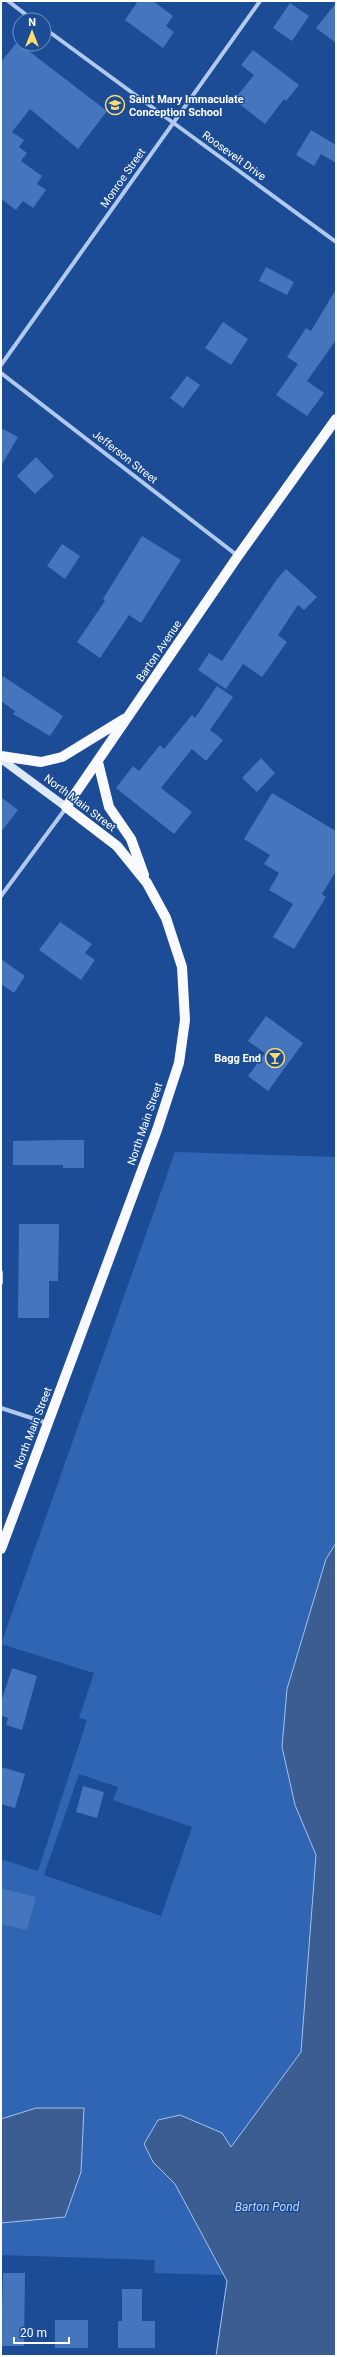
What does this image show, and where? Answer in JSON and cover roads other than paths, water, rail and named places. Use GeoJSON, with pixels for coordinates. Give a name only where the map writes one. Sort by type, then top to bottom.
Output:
{"type":"FeatureCollection","features":[{"type":"Feature","properties":{"kind":"main road","name":"Barton Avenue"},"geometry":{"type":"LineString","coordinates":[[66,807],[238,556],[336,419]]}},
{"type":"Feature","properties":{"kind":"main road"},"geometry":{"type":"LineString","coordinates":[[1,757],[41,762],[62,757],[128,717]]}},
{"type":"Feature","properties":{"kind":"main road","name":"North Main Street"},"geometry":{"type":"LineString","coordinates":[[1,757],[117,846],[147,883],[166,918],[182,966],[185,1020],[179,1063],[157,1130],[1,1549]]}},
{"type":"Feature","properties":{"kind":"main road"},"geometry":{"type":"LineString","coordinates":[[98,762],[109,807],[131,839],[147,883]]}},
{"type":"Feature","properties":{"kind":"street"},"geometry":{"type":"LineString","coordinates":[[8,1],[23,12]]}},
{"type":"Feature","properties":{"kind":"street","name":"Monroe Street"},"geometry":{"type":"LineString","coordinates":[[1,365],[260,1]]}},
{"type":"Feature","properties":{"kind":"street","name":"Roosevelt Drive"},"geometry":{"type":"LineString","coordinates":[[52,34],[336,242]]}},
{"type":"Feature","properties":{"kind":"street","name":"Jefferson Street"},"geometry":{"type":"LineString","coordinates":[[1,373],[238,556]]}},
{"type":"Feature","properties":{"kind":"street","name":"Barton Avenue"},"geometry":{"type":"LineString","coordinates":[[1,896],[66,807]]}},
{"type":"Feature","properties":{"kind":"street"},"geometry":{"type":"LineString","coordinates":[[1,1272],[1,1282]]}},
{"type":"Feature","properties":{"kind":"street"},"geometry":{"type":"LineString","coordinates":[[1,1408],[48,1424]]}},
{"type":"Feature","properties":{"kind":"water","name":"Barton Pond"},"geometry":{"type":"Polygon","coordinates":[[[336,1543],[336,2356],[216,2356],[227,2281],[175,2184],[153,2162],[144,2144],[158,2120],[180,2115],[222,2133],[231,2147],[301,2052],[316,1855],[295,1805],[282,1747],[287,1689],[326,1559],[336,1543]]]}},
{"type":"Feature","properties":{"kind":"water"},"geometry":{"type":"Polygon","coordinates":[[[36,2108],[84,2108],[81,2172],[65,2217],[1,2223],[1,2119],[36,2108]]]}},
{"type":"Feature","properties":{"kind":"place","name":"Saint Mary Immaculate Conception School"},"geometry":{"type":"Point","coordinates":[115,105]}},
{"type":"Feature","properties":{"kind":"place","name":"Bagg End"},"geometry":{"type":"Point","coordinates":[275,1058]}}]}
